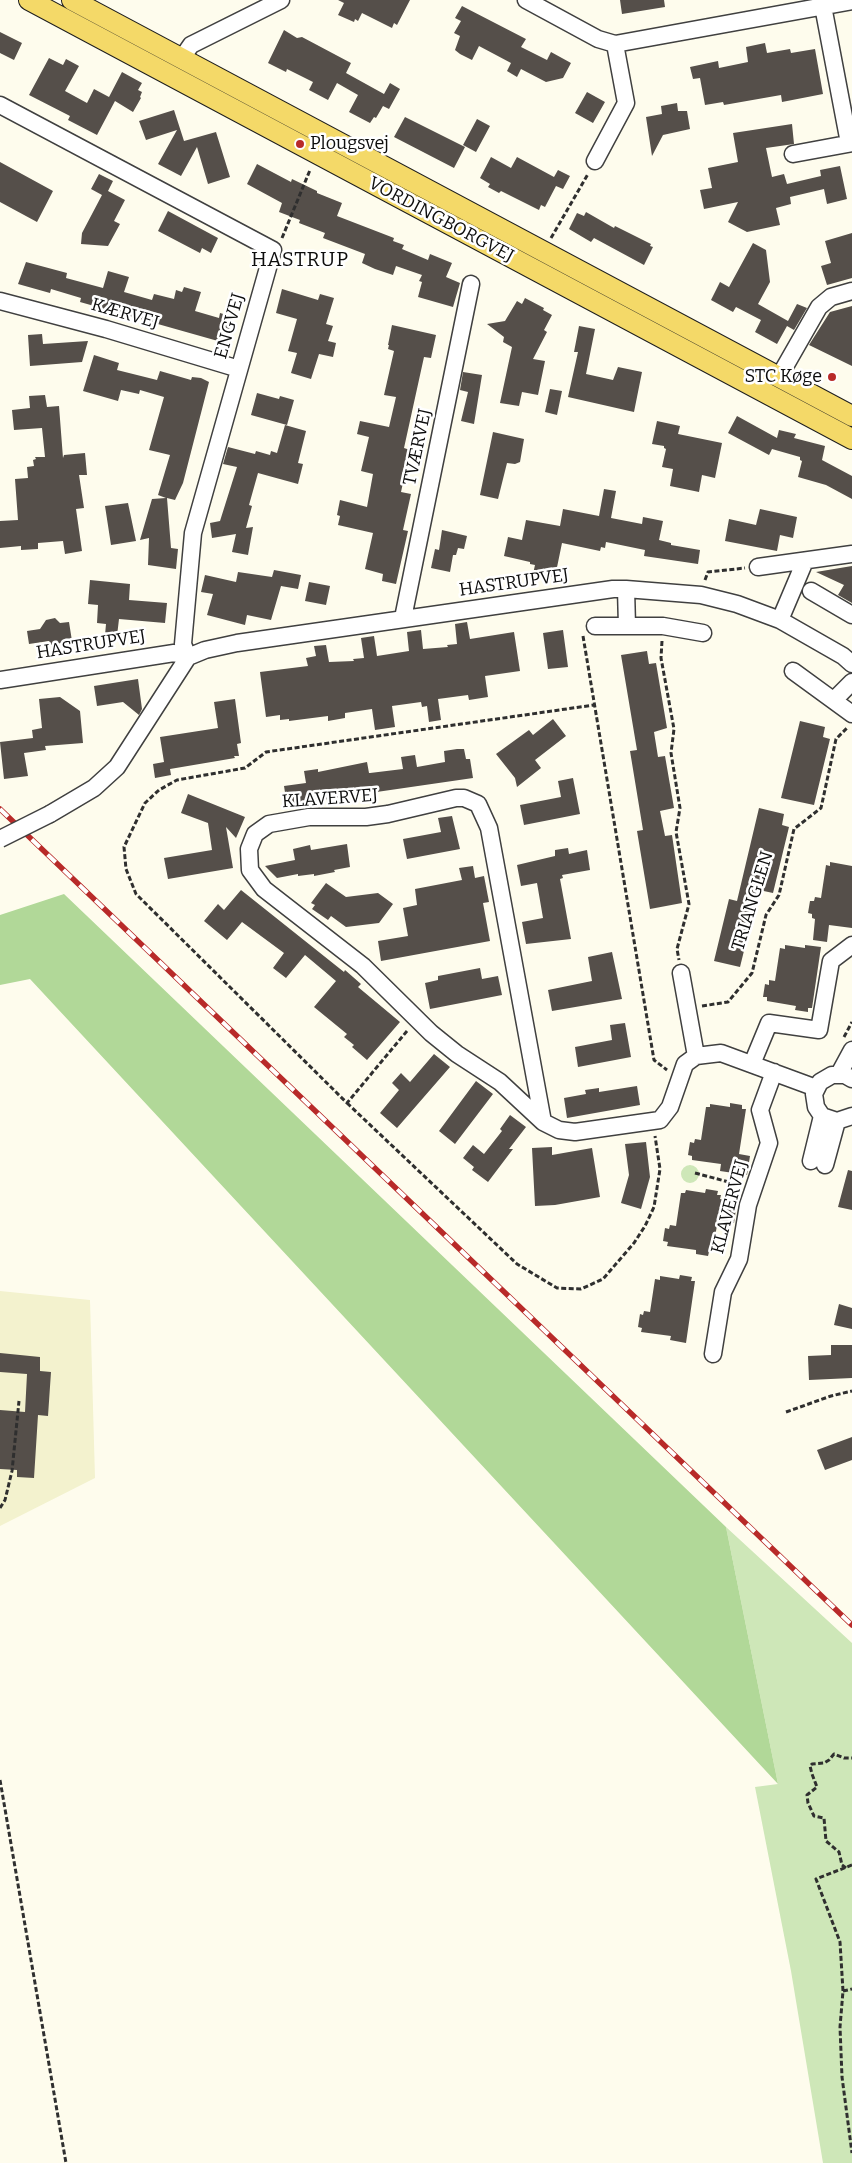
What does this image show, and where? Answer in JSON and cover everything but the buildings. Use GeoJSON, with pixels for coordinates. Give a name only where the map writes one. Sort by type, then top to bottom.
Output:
{"type":"FeatureCollection","features":[{"type":"Feature","properties":{"kind":"main road","name":"VORDINGBORGVEJ"},"geometry":{"type":"LineString","coordinates":[[29,0],[852,439]]}},
{"type":"Feature","properties":{"kind":"main road","name":"VORDINGBORGVEJ"},"geometry":{"type":"LineString","coordinates":[[72,0],[852,416]]}},
{"type":"Feature","properties":{"kind":"street"},"geometry":{"type":"LineString","coordinates":[[182,58],[191,45],[281,0]]}},
{"type":"Feature","properties":{"kind":"street"},"geometry":{"type":"LineString","coordinates":[[526,0],[598,39],[615,44],[852,1]]}},
{"type":"Feature","properties":{"kind":"street"},"geometry":{"type":"LineString","coordinates":[[793,154],[850,143],[823,6]]}},
{"type":"Feature","properties":{"kind":"street"},"geometry":{"type":"LineString","coordinates":[[595,161],[626,103],[615,44]]}},
{"type":"Feature","properties":{"kind":"street"},"geometry":{"type":"LineString","coordinates":[[0,105],[273,250]]}},
{"type":"Feature","properties":{"kind":"street","name":"ENGVEJ"},"geometry":{"type":"LineString","coordinates":[[188,656],[183,644],[193,534],[273,250]]}},
{"type":"Feature","properties":{"kind":"street","name":"TVÆRVEJ"},"geometry":{"type":"LineString","coordinates":[[403,618],[471,284]]}},
{"type":"Feature","properties":{"kind":"street"},"geometry":{"type":"LineString","coordinates":[[779,377],[819,307],[831,297],[852,292]]}},
{"type":"Feature","properties":{"kind":"street","name":"KÆRVEJ"},"geometry":{"type":"LineString","coordinates":[[0,301],[106,329],[239,369]]}},
{"type":"Feature","properties":{"kind":"street"},"geometry":{"type":"LineString","coordinates":[[758,567],[852,554]]}},
{"type":"Feature","properties":{"kind":"street"},"geometry":{"type":"LineString","coordinates":[[780,620],[805,561]]}},
{"type":"Feature","properties":{"kind":"street","name":"HASTRUPVEJ"},"geometry":{"type":"LineString","coordinates":[[0,680],[174,653],[188,656],[237,643],[613,589],[701,595],[737,604],[780,620],[843,656],[852,664]]}},
{"type":"Feature","properties":{"kind":"street"},"geometry":{"type":"LineString","coordinates":[[626,589],[627,626]]}},
{"type":"Feature","properties":{"kind":"street"},"geometry":{"type":"LineString","coordinates":[[811,590],[852,615]]}},
{"type":"Feature","properties":{"kind":"street"},"geometry":{"type":"LineString","coordinates":[[588,628],[663,626],[703,633]]}},
{"type":"Feature","properties":{"kind":"street"},"geometry":{"type":"LineString","coordinates":[[0,839],[50,814],[94,788],[117,767],[188,656]]}},
{"type":"Feature","properties":{"kind":"street"},"geometry":{"type":"LineString","coordinates":[[793,671],[852,714]]}},
{"type":"Feature","properties":{"kind":"street"},"geometry":{"type":"LineString","coordinates":[[834,700],[852,682]]}},
{"type":"Feature","properties":{"kind":"street","name":"KLAVERVEJ"},"geometry":{"type":"LineString","coordinates":[[543,1122],[489,828],[478,804],[464,798],[456,798],[388,814],[366,817],[309,817],[269,824],[261,828],[251,841],[249,849],[250,870],[264,889],[362,966],[417,1020],[457,1054],[500,1082],[543,1122],[559,1130],[575,1132],[653,1121]]}},
{"type":"Feature","properties":{"kind":"street"},"geometry":{"type":"LineString","coordinates":[[752,1064],[768,1023],[819,1030],[831,961],[852,945]]}},
{"type":"Feature","properties":{"kind":"street"},"geometry":{"type":"LineString","coordinates":[[681,973],[696,1056]]}},
{"type":"Feature","properties":{"kind":"street"},"geometry":{"type":"LineString","coordinates":[[818,1163],[837,1117],[816,1107],[814,1100],[816,1088],[824,1078],[846,1076],[852,1050]]}},
{"type":"Feature","properties":{"kind":"street"},"geometry":{"type":"LineString","coordinates":[[653,1121],[660,1120],[670,1107],[685,1064],[696,1056],[722,1053],[816,1088]]}},
{"type":"Feature","properties":{"kind":"street","name":"KLAVERVEJ"},"geometry":{"type":"LineString","coordinates":[[713,1354],[723,1292],[739,1258],[748,1205],[769,1143],[760,1110],[774,1072]]}},
{"type":"Feature","properties":{"kind":"path"},"geometry":{"type":"LineString","coordinates":[[273,250],[282,239],[317,153]]}},
{"type":"Feature","properties":{"kind":"path"},"geometry":{"type":"LineString","coordinates":[[543,252],[595,161]]}},
{"type":"Feature","properties":{"kind":"path"},"geometry":{"type":"LineString","coordinates":[[701,595],[708,572],[758,567]]}},
{"type":"Feature","properties":{"kind":"path"},"geometry":{"type":"LineString","coordinates":[[663,626],[661,658],[674,729],[670,753],[680,808],[676,832],[689,904],[677,950],[681,973]]}},
{"type":"Feature","properties":{"kind":"path"},"geometry":{"type":"LineString","coordinates":[[588,628],[594,705],[654,1060],[680,1079]]}},
{"type":"Feature","properties":{"kind":"path"},"geometry":{"type":"LineString","coordinates":[[594,705],[266,752],[244,768],[177,780],[159,790],[145,803],[124,847],[126,869],[136,894],[348,1102],[517,1264],[557,1288],[581,1289],[603,1279],[645,1226],[654,1207],[660,1170],[653,1121]]}},
{"type":"Feature","properties":{"kind":"path","name":"TRIANGLEN"},"geometry":{"type":"LineString","coordinates":[[687,1008],[728,1002],[752,973],[766,915],[779,895],[794,829],[821,808],[836,738],[852,723]]}},
{"type":"Feature","properties":{"kind":"path"},"geometry":{"type":"LineString","coordinates":[[348,1102],[417,1020]]}},
{"type":"Feature","properties":{"kind":"path"},"geometry":{"type":"LineString","coordinates":[[695,1173],[754,1188]]}},
{"type":"Feature","properties":{"kind":"path"},"geometry":{"type":"LineString","coordinates":[[786,1412],[831,1396],[852,1392]]}},
{"type":"Feature","properties":{"kind":"path"},"geometry":{"type":"LineString","coordinates":[[0,1508],[5,1500],[12,1472],[19,1401]]}},
{"type":"Feature","properties":{"kind":"path"},"geometry":{"type":"LineString","coordinates":[[846,1868],[842,1865],[840,1852],[826,1841],[824,1818],[814,1816],[807,1796],[817,1787],[810,1766],[812,1764],[829,1760],[834,1754],[844,1758],[852,1758]]}},
{"type":"Feature","properties":{"kind":"path"},"geometry":{"type":"LineString","coordinates":[[0,1780],[66,2163]]}},
{"type":"Feature","properties":{"kind":"path"},"geometry":{"type":"LineString","coordinates":[[852,1865],[816,1880],[840,1942],[842,2077],[852,2152]]}},
{"type":"Feature","properties":{"kind":"path"},"geometry":{"type":"LineString","coordinates":[[842,1991],[852,1989]]}},
{"type":"Feature","properties":{"kind":"green space"},"geometry":{"type":"Polygon","coordinates":[[[64,894],[726,1527],[778,1784],[30,979],[0,985],[0,915],[64,894]]]}},
{"type":"Feature","properties":{"kind":"green space"},"geometry":{"type":"Polygon","coordinates":[[[686,1165],[694,1165],[699,1170],[697,1181],[686,1183],[681,1178],[681,1170],[686,1165]]]}},
{"type":"Feature","properties":{"kind":"green space"},"geometry":{"type":"Polygon","coordinates":[[[0,1291],[90,1300],[95,1478],[0,1526],[0,1291]]]}},
{"type":"Feature","properties":{"kind":"green space"},"geometry":{"type":"Polygon","coordinates":[[[726,1527],[852,1643],[852,2163],[823,2163],[791,1971],[755,1787],[778,1784],[726,1527]]]}},
{"type":"Feature","properties":{"kind":"railway"},"geometry":{"type":"LineString","coordinates":[[0,809],[852,1625]]}},
{"type":"Feature","properties":{"kind":"place","name":"Plougsvej"},"geometry":{"type":"Point","coordinates":[300,144]}},
{"type":"Feature","properties":{"kind":"place","name":"STC Køge"},"geometry":{"type":"Point","coordinates":[832,377]}},
{"type":"Feature","properties":{"kind":"district","name":"HASTRUP"},"geometry":{"type":"Point","coordinates":[300,260]}}]}
